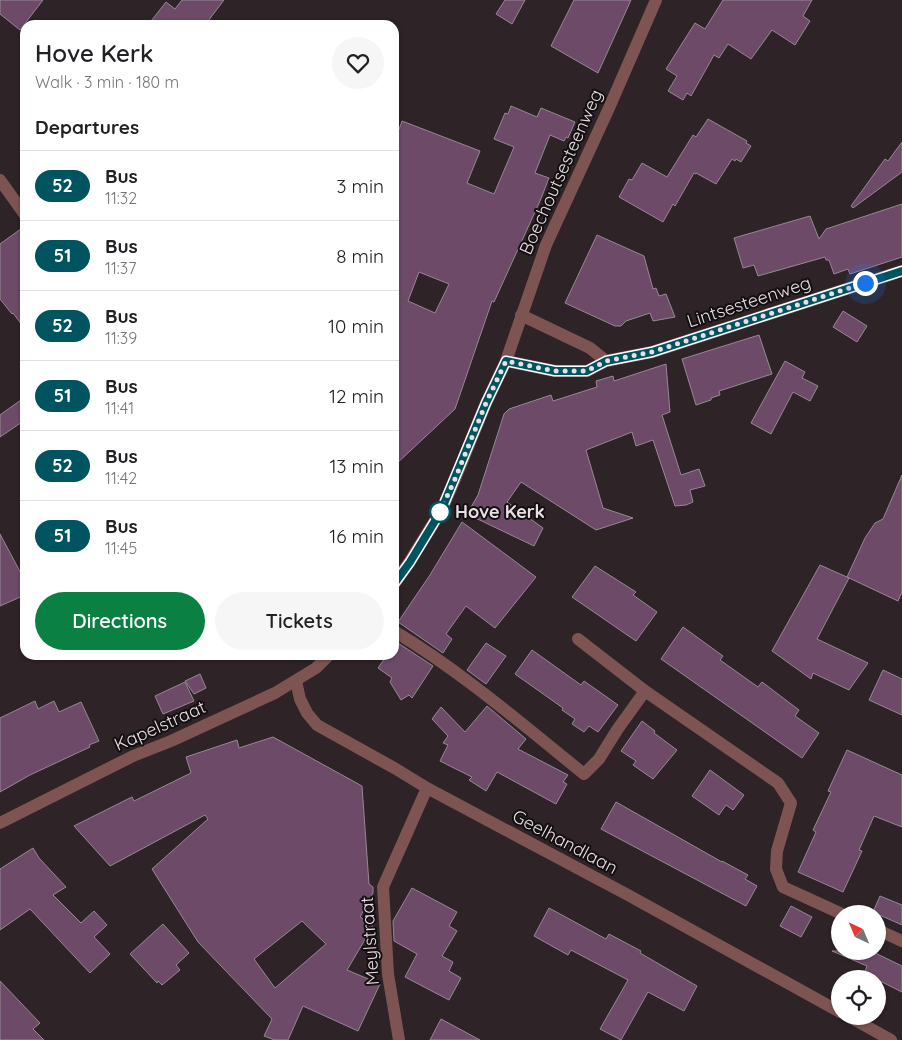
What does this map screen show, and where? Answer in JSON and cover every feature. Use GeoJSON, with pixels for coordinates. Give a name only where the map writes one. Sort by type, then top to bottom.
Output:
{"type":"FeatureCollection","features":[{"type":"Feature","properties":{"kind":"street","name":"Boechoutsesteenweg"},"geometry":{"type":"LineString","coordinates":[[399,577],[441,511],[486,403],[506,361],[546,245],[656,0]]}},
{"type":"Feature","properties":{"kind":"street"},"geometry":{"type":"LineString","coordinates":[[0,180],[20,208]]}},
{"type":"Feature","properties":{"kind":"street","name":"Lintsesteenweg"},"geometry":{"type":"LineString","coordinates":[[506,361],[555,371],[587,371],[606,361],[652,352],[902,271]]}},
{"type":"Feature","properties":{"kind":"street"},"geometry":{"type":"LineString","coordinates":[[522,315],[590,348],[606,361]]}},
{"type":"Feature","properties":{"kind":"street"},"geometry":{"type":"LineString","coordinates":[[399,634],[463,677],[584,774],[599,758],[616,730],[645,692]]}},
{"type":"Feature","properties":{"kind":"street"},"geometry":{"type":"LineString","coordinates":[[578,638],[645,692],[778,783],[791,803],[777,851],[776,869],[783,886],[831,909]]}},
{"type":"Feature","properties":{"kind":"street","name":"Kapelstraat"},"geometry":{"type":"LineString","coordinates":[[0,823],[133,756],[171,741],[274,693],[316,668],[324,660]]}},
{"type":"Feature","properties":{"kind":"street","name":"Geelhandlaan"},"geometry":{"type":"LineString","coordinates":[[296,681],[300,699],[307,713],[317,724],[427,788],[831,1007]]}},
{"type":"Feature","properties":{"kind":"street","name":"Meylstraat"},"geometry":{"type":"LineString","coordinates":[[400,1040],[388,974],[383,887],[427,788]]}},
{"type":"Feature","properties":{"kind":"street"},"geometry":{"type":"LineString","coordinates":[[886,934],[902,941]]}},
{"type":"Feature","properties":{"kind":"street"},"geometry":{"type":"LineString","coordinates":[[864,1025],[891,1040]]}},
{"type":"Feature","properties":{"kind":"building"},"geometry":{"type":"Polygon","coordinates":[[[0,0],[43,0],[28,20],[20,20],[20,30],[0,14],[0,0]]]}},
{"type":"Feature","properties":{"kind":"building"},"geometry":{"type":"Polygon","coordinates":[[[182,0],[224,0],[209,20],[152,20],[166,2],[175,9],[182,0]]]}},
{"type":"Feature","properties":{"kind":"building"},"geometry":{"type":"Polygon","coordinates":[[[505,0],[525,0],[512,24],[496,14],[505,0]]]}},
{"type":"Feature","properties":{"kind":"building"},"geometry":{"type":"Polygon","coordinates":[[[574,0],[631,0],[598,73],[551,46],[574,0]]]}},
{"type":"Feature","properties":{"kind":"building"},"geometry":{"type":"Polygon","coordinates":[[[723,0],[812,0],[803,16],[810,21],[795,45],[772,30],[751,59],[728,44],[719,58],[714,55],[691,96],[687,93],[683,100],[668,91],[677,76],[666,69],[695,23],[705,29],[723,0]]]}},
{"type":"Feature","properties":{"kind":"building"},"geometry":{"type":"Polygon","coordinates":[[[511,106],[537,117],[541,108],[575,122],[568,138],[566,137],[564,141],[550,135],[535,173],[549,178],[494,302],[492,301],[455,409],[399,461],[399,129],[402,121],[480,151],[467,183],[494,194],[514,147],[494,139],[505,113],[508,114],[511,106]],[[419,272],[408,301],[435,313],[449,284],[419,272]]]}},
{"type":"Feature","properties":{"kind":"building"},"geometry":{"type":"Polygon","coordinates":[[[708,119],[747,141],[746,143],[751,146],[741,162],[732,159],[716,184],[694,173],[675,206],[673,204],[663,222],[619,197],[629,179],[632,180],[642,163],[667,177],[693,135],[696,137],[708,119]]]}},
{"type":"Feature","properties":{"kind":"building"},"geometry":{"type":"Polygon","coordinates":[[[902,142],[902,172],[853,208],[851,206],[885,159],[888,161],[902,142]]]}},
{"type":"Feature","properties":{"kind":"building"},"geometry":{"type":"Polygon","coordinates":[[[902,204],[902,257],[850,274],[848,269],[834,274],[829,260],[826,260],[825,257],[758,276],[754,265],[743,268],[734,238],[810,216],[819,239],[826,229],[902,204]]]}},
{"type":"Feature","properties":{"kind":"building"},"geometry":{"type":"Polygon","coordinates":[[[20,230],[20,322],[0,299],[0,244],[20,230]]]}},
{"type":"Feature","properties":{"kind":"building"},"geometry":{"type":"Polygon","coordinates":[[[597,235],[644,256],[653,289],[656,288],[659,296],[666,294],[675,317],[653,321],[650,313],[626,321],[621,326],[615,326],[565,303],[597,235]]]}},
{"type":"Feature","properties":{"kind":"building"},"geometry":{"type":"Polygon","coordinates":[[[843,311],[867,326],[857,342],[833,327],[843,311]]]}},
{"type":"Feature","properties":{"kind":"building"},"geometry":{"type":"Polygon","coordinates":[[[759,335],[772,374],[719,391],[720,395],[696,405],[682,359],[759,335]]]}},
{"type":"Feature","properties":{"kind":"building"},"geometry":{"type":"Polygon","coordinates":[[[785,361],[805,372],[802,378],[818,386],[810,401],[793,392],[771,434],[751,423],[785,361]]]}},
{"type":"Feature","properties":{"kind":"building"},"geometry":{"type":"Polygon","coordinates":[[[666,364],[670,412],[662,415],[681,475],[699,469],[705,486],[690,490],[693,502],[675,506],[653,440],[636,446],[632,432],[586,450],[603,508],[633,518],[596,530],[521,482],[507,502],[543,528],[534,546],[467,514],[478,495],[504,414],[509,409],[551,395],[553,401],[597,387],[596,381],[613,376],[614,381],[666,364]]]}},
{"type":"Feature","properties":{"kind":"building"},"geometry":{"type":"Polygon","coordinates":[[[20,401],[20,423],[0,437],[0,415],[20,401]]]}},
{"type":"Feature","properties":{"kind":"building"},"geometry":{"type":"Polygon","coordinates":[[[902,475],[902,592],[898,601],[847,577],[865,538],[875,523],[883,519],[902,475]]]}},
{"type":"Feature","properties":{"kind":"building"},"geometry":{"type":"Polygon","coordinates":[[[462,522],[536,577],[495,628],[466,606],[446,634],[452,639],[443,653],[399,623],[462,522]]]}},
{"type":"Feature","properties":{"kind":"building"},"geometry":{"type":"Polygon","coordinates":[[[0,534],[20,572],[20,597],[0,606],[0,534]]]}},
{"type":"Feature","properties":{"kind":"building"},"geometry":{"type":"Polygon","coordinates":[[[820,565],[849,578],[817,639],[868,663],[849,690],[813,673],[811,679],[772,651],[820,565]]]}},
{"type":"Feature","properties":{"kind":"building"},"geometry":{"type":"Polygon","coordinates":[[[595,566],[636,592],[633,595],[657,612],[636,641],[572,597],[595,566]]]}},
{"type":"Feature","properties":{"kind":"building"},"geometry":{"type":"Polygon","coordinates":[[[683,627],[723,656],[720,660],[758,687],[762,682],[799,710],[795,716],[819,733],[802,758],[661,659],[683,627]]]}},
{"type":"Feature","properties":{"kind":"building"},"geometry":{"type":"Polygon","coordinates":[[[486,643],[506,656],[486,684],[467,670],[486,643]]]}},
{"type":"Feature","properties":{"kind":"building"},"geometry":{"type":"Polygon","coordinates":[[[399,644],[433,666],[412,698],[409,695],[401,700],[390,682],[392,678],[378,668],[384,660],[399,660],[399,644]]]}},
{"type":"Feature","properties":{"kind":"building"},"geometry":{"type":"Polygon","coordinates":[[[532,650],[581,685],[584,681],[618,705],[598,732],[589,726],[584,732],[572,724],[575,719],[562,710],[563,708],[515,674],[532,650]]]}},
{"type":"Feature","properties":{"kind":"building"},"geometry":{"type":"Polygon","coordinates":[[[883,670],[902,679],[902,715],[869,700],[883,670]]]}},
{"type":"Feature","properties":{"kind":"building"},"geometry":{"type":"Polygon","coordinates":[[[200,674],[206,688],[194,694],[185,681],[200,674]]]}},
{"type":"Feature","properties":{"kind":"building"},"geometry":{"type":"Polygon","coordinates":[[[185,682],[194,701],[163,714],[155,696],[185,682]]]}},
{"type":"Feature","properties":{"kind":"building"},"geometry":{"type":"Polygon","coordinates":[[[35,701],[38,709],[54,701],[59,712],[81,702],[99,741],[0,792],[0,718],[35,701]]]}},
{"type":"Feature","properties":{"kind":"building"},"geometry":{"type":"Polygon","coordinates":[[[487,706],[526,739],[518,749],[568,775],[563,782],[567,784],[556,804],[497,772],[486,791],[469,780],[472,777],[440,761],[448,745],[443,743],[448,736],[432,719],[441,707],[465,732],[487,706]]]}},
{"type":"Feature","properties":{"kind":"building"},"geometry":{"type":"Polygon","coordinates":[[[642,721],[655,731],[654,733],[677,750],[653,779],[633,765],[636,761],[621,751],[642,721]]]}},
{"type":"Feature","properties":{"kind":"building"},"geometry":{"type":"Polygon","coordinates":[[[273,737],[362,786],[369,884],[373,887],[373,893],[360,917],[373,926],[347,970],[380,984],[358,1031],[303,1006],[288,1040],[275,1040],[264,1036],[272,1019],[198,942],[152,869],[208,819],[205,815],[110,866],[74,826],[132,797],[134,801],[191,773],[186,757],[237,740],[239,748],[273,737]],[[302,921],[254,959],[275,988],[326,944],[302,921]]]}},
{"type":"Feature","properties":{"kind":"building"},"geometry":{"type":"Polygon","coordinates":[[[847,750],[902,775],[902,827],[874,816],[859,850],[862,851],[843,892],[798,872],[816,832],[813,830],[831,792],[828,791],[847,750]]]}},
{"type":"Feature","properties":{"kind":"building"},"geometry":{"type":"Polygon","coordinates":[[[710,770],[744,795],[733,810],[726,805],[719,815],[692,796],[710,770]]]}},
{"type":"Feature","properties":{"kind":"building"},"geometry":{"type":"Polygon","coordinates":[[[616,802],[748,875],[745,879],[757,886],[746,906],[601,829],[616,802]]]}},
{"type":"Feature","properties":{"kind":"building"},"geometry":{"type":"Polygon","coordinates":[[[33,848],[39,858],[66,887],[53,895],[81,923],[94,911],[107,925],[94,937],[110,954],[90,973],[30,909],[0,930],[0,869],[33,848]]]}},
{"type":"Feature","properties":{"kind":"building"},"geometry":{"type":"Polygon","coordinates":[[[412,888],[457,912],[449,926],[457,931],[442,956],[453,962],[449,971],[461,978],[449,1000],[405,977],[417,954],[394,941],[393,921],[412,888]]]}},
{"type":"Feature","properties":{"kind":"building"},"geometry":{"type":"Polygon","coordinates":[[[880,896],[902,905],[902,925],[886,918],[886,905],[876,905],[880,896]]]}},
{"type":"Feature","properties":{"kind":"building"},"geometry":{"type":"Polygon","coordinates":[[[791,906],[812,917],[801,937],[780,926],[791,906]]]}},
{"type":"Feature","properties":{"kind":"building"},"geometry":{"type":"Polygon","coordinates":[[[549,908],[606,939],[609,934],[641,951],[640,953],[697,986],[684,1011],[648,992],[621,1040],[600,1029],[628,980],[571,950],[568,955],[534,936],[549,908]]]}},
{"type":"Feature","properties":{"kind":"building"},"geometry":{"type":"Polygon","coordinates":[[[163,924],[189,953],[176,965],[180,970],[162,985],[158,981],[157,983],[130,954],[163,924]]]}},
{"type":"Feature","properties":{"kind":"building"},"geometry":{"type":"Polygon","coordinates":[[[886,958],[902,966],[902,992],[886,984],[886,970],[866,970],[867,966],[853,960],[886,960],[886,958]]]}},
{"type":"Feature","properties":{"kind":"building"},"geometry":{"type":"Polygon","coordinates":[[[0,981],[40,1023],[33,1029],[44,1040],[0,1040],[0,981]]]}},
{"type":"Feature","properties":{"kind":"building"},"geometry":{"type":"Polygon","coordinates":[[[441,1019],[480,1040],[430,1040],[441,1019]]]}},
{"type":"Feature","properties":{"kind":"bus line","name":"52"},"geometry":{"type":"LineString","coordinates":[[399,577],[441,511],[486,403],[506,361],[555,371],[587,371],[606,361],[652,352],[902,271]]}},
{"type":"Feature","properties":{"kind":"place","name":"Hove Kerk"},"geometry":{"type":"Point","coordinates":[440,512]}},
{"type":"Feature","properties":{"kind":"route"},"geometry":{"type":"LineString","coordinates":[[440,512],[486,403],[506,361],[555,371],[587,371],[606,361],[652,352],[865,283]]}}]}
